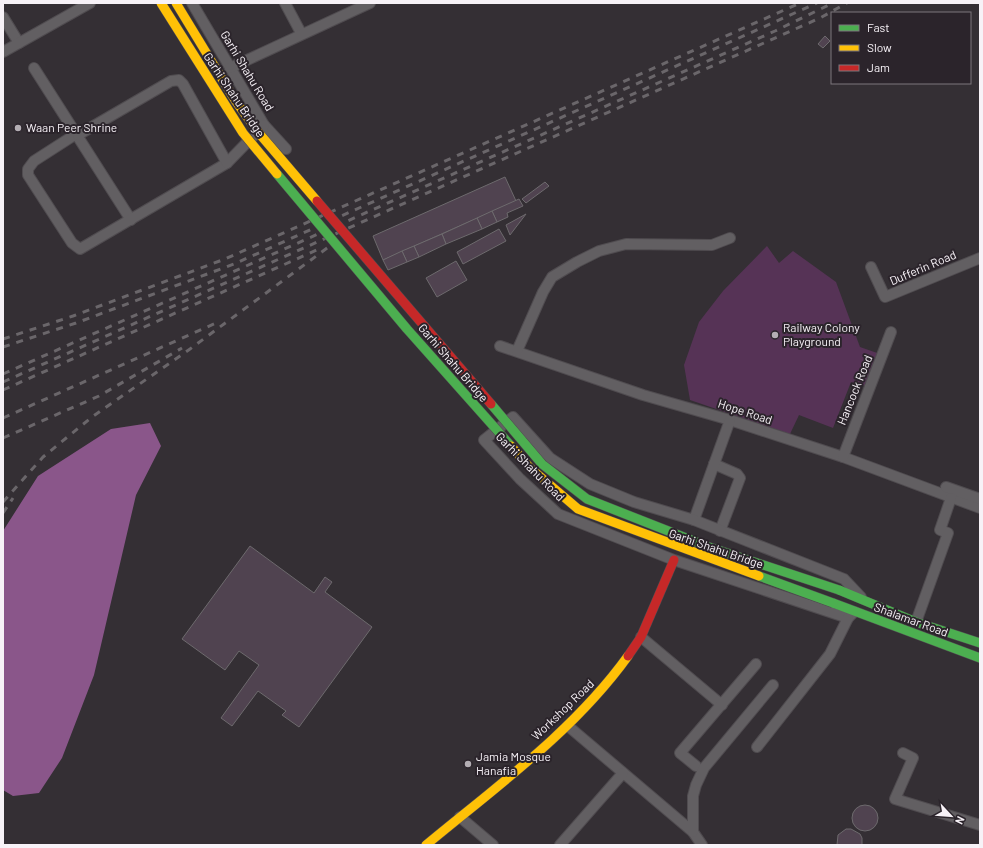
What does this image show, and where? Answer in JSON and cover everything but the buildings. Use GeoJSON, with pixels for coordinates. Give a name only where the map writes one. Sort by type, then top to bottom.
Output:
{"type":"FeatureCollection","features":[{"type":"Feature","properties":{"kind":"main road","name":"Garhi Shahu Bridge"},"geometry":{"type":"LineString","coordinates":[[161,3],[243,133],[407,329],[530,468],[561,496],[578,509],[599,518],[833,603]]}},
{"type":"Feature","properties":{"kind":"main road","name":"Garhi Shahu Bridge"},"geometry":{"type":"LineString","coordinates":[[176,3],[235,100],[258,132],[542,464],[587,499],[709,546],[839,590]]}},
{"type":"Feature","properties":{"kind":"main road","name":"Workshop Road"},"geometry":{"type":"LineString","coordinates":[[426,845],[568,726],[608,683],[641,637],[674,560]]}},
{"type":"Feature","properties":{"kind":"main road","name":"Shalamar Road"},"geometry":{"type":"LineString","coordinates":[[839,590],[862,598],[916,622],[980,643]]}},
{"type":"Feature","properties":{"kind":"main road","name":"Shalamar Road"},"geometry":{"type":"LineString","coordinates":[[833,603],[851,615],[980,658]]}},
{"type":"Feature","properties":{"kind":"street"},"geometry":{"type":"LineString","coordinates":[[3,52],[90,3]]}},
{"type":"Feature","properties":{"kind":"street","name":"Garhi Shahu Road"},"geometry":{"type":"LineString","coordinates":[[192,3],[264,125],[286,149]]}},
{"type":"Feature","properties":{"kind":"street"},"geometry":{"type":"LineString","coordinates":[[285,3],[301,34]]}},
{"type":"Feature","properties":{"kind":"street"},"geometry":{"type":"LineString","coordinates":[[230,68],[370,3]]}},
{"type":"Feature","properties":{"kind":"street"},"geometry":{"type":"LineString","coordinates":[[3,17],[19,43]]}},
{"type":"Feature","properties":{"kind":"street"},"geometry":{"type":"LineString","coordinates":[[34,68],[131,220]]}},
{"type":"Feature","properties":{"kind":"street"},"geometry":{"type":"LineString","coordinates":[[227,163],[183,84],[179,80],[171,80],[77,134],[29,165],[28,175],[76,247],[84,248],[227,163],[264,125]]}},
{"type":"Feature","properties":{"kind":"street"},"geometry":{"type":"LineString","coordinates":[[517,352],[543,292],[552,277],[577,262],[599,251],[626,244],[712,245],[730,238]]}},
{"type":"Feature","properties":{"kind":"street","name":"Dufferin Road"},"geometry":{"type":"LineString","coordinates":[[871,267],[885,297],[980,258]]}},
{"type":"Feature","properties":{"kind":"street","name":"Hancock Road"},"geometry":{"type":"LineString","coordinates":[[843,457],[891,332]]}},
{"type":"Feature","properties":{"kind":"street","name":"Hope Road"},"geometry":{"type":"LineString","coordinates":[[500,346],[644,395],[730,420],[843,457],[980,508]]}},
{"type":"Feature","properties":{"kind":"street","name":"Garhi Shahu Road"},"geometry":{"type":"LineString","coordinates":[[851,615],[674,560],[558,514],[520,479],[484,440],[513,417],[550,458],[580,479],[634,502],[694,520],[844,579],[862,598]]}},
{"type":"Feature","properties":{"kind":"street"},"geometry":{"type":"LineString","coordinates":[[694,520],[730,420]]}},
{"type":"Feature","properties":{"kind":"street"},"geometry":{"type":"LineString","coordinates":[[714,464],[737,474],[740,478],[720,531]]}},
{"type":"Feature","properties":{"kind":"street"},"geometry":{"type":"LineString","coordinates":[[946,487],[980,500]]}},
{"type":"Feature","properties":{"kind":"street"},"geometry":{"type":"LineString","coordinates":[[916,622],[948,533],[940,530],[951,498]]}},
{"type":"Feature","properties":{"kind":"street"},"geometry":{"type":"LineString","coordinates":[[757,747],[830,654],[851,615]]}},
{"type":"Feature","properties":{"kind":"street"},"geometry":{"type":"LineString","coordinates":[[641,637],[722,705]]}},
{"type":"Feature","properties":{"kind":"street"},"geometry":{"type":"LineString","coordinates":[[696,766],[680,753],[756,664]]}},
{"type":"Feature","properties":{"kind":"street"},"geometry":{"type":"LineString","coordinates":[[694,832],[693,796],[696,785],[704,768],[773,685]]}},
{"type":"Feature","properties":{"kind":"street"},"geometry":{"type":"LineString","coordinates":[[568,726],[694,832],[702,845]]}},
{"type":"Feature","properties":{"kind":"street"},"geometry":{"type":"LineString","coordinates":[[903,753],[913,758],[895,799],[980,825]]}},
{"type":"Feature","properties":{"kind":"street"},"geometry":{"type":"LineString","coordinates":[[560,845],[623,773]]}},
{"type":"Feature","properties":{"kind":"street"},"geometry":{"type":"LineString","coordinates":[[460,817],[493,845]]}},
{"type":"Feature","properties":{"kind":"shaded area","name":"Railway Colony Playground"},"geometry":{"type":"Polygon","coordinates":[[[767,246],[779,263],[793,251],[836,282],[860,347],[880,354],[868,387],[851,382],[833,428],[799,415],[790,434],[690,400],[684,365],[699,322],[723,291],[767,246]]]}},
{"type":"Feature","properties":{"kind":"shaded area"},"geometry":{"type":"Polygon","coordinates":[[[150,423],[161,446],[136,495],[94,675],[62,758],[39,793],[13,796],[3,790],[3,531],[38,476],[111,429],[150,423]]]}},
{"type":"Feature","properties":{"kind":"railway"},"geometry":{"type":"LineString","coordinates":[[3,339],[73,316],[225,259],[800,3]]}},
{"type":"Feature","properties":{"kind":"railway"},"geometry":{"type":"LineString","coordinates":[[3,347],[76,323],[234,264],[817,3]]}},
{"type":"Feature","properties":{"kind":"railway"},"geometry":{"type":"LineString","coordinates":[[3,374],[775,31],[833,3]]}},
{"type":"Feature","properties":{"kind":"railway"},"geometry":{"type":"LineString","coordinates":[[3,382],[820,18],[847,3]]}},
{"type":"Feature","properties":{"kind":"railway"},"geometry":{"type":"LineString","coordinates":[[3,502],[43,457],[92,417],[190,349],[338,240]]}},
{"type":"Feature","properties":{"kind":"railway"},"geometry":{"type":"LineString","coordinates":[[3,390],[319,249]]}},
{"type":"Feature","properties":{"kind":"railway"},"geometry":{"type":"LineString","coordinates":[[3,418],[216,323]]}},
{"type":"Feature","properties":{"kind":"railway"},"geometry":{"type":"LineString","coordinates":[[3,438],[99,396],[182,348]]}},
{"type":"Feature","properties":{"kind":"railway"},"geometry":{"type":"LineString","coordinates":[[3,513],[13,498]]}},
{"type":"Feature","properties":{"kind":"traffic: fast"},"geometry":{"type":"LineString","coordinates":[[277,174],[407,329],[511,446]]}},
{"type":"Feature","properties":{"kind":"traffic: fast"},"geometry":{"type":"LineString","coordinates":[[491,404],[542,464],[587,499],[709,547],[839,590]]}},
{"type":"Feature","properties":{"kind":"traffic: fast"},"geometry":{"type":"LineString","coordinates":[[759,576],[833,603]]}},
{"type":"Feature","properties":{"kind":"traffic: fast"},"geometry":{"type":"LineString","coordinates":[[839,590],[916,622],[980,643]]}},
{"type":"Feature","properties":{"kind":"traffic: fast"},"geometry":{"type":"LineString","coordinates":[[833,603],[980,658]]}},
{"type":"Feature","properties":{"kind":"traffic: slow"},"geometry":{"type":"LineString","coordinates":[[161,3],[243,133],[277,174]]}},
{"type":"Feature","properties":{"kind":"traffic: slow"},"geometry":{"type":"LineString","coordinates":[[176,3],[235,100],[258,132],[317,201]]}},
{"type":"Feature","properties":{"kind":"traffic: slow"},"geometry":{"type":"LineString","coordinates":[[511,446],[530,468],[578,509],[759,576]]}},
{"type":"Feature","properties":{"kind":"traffic: slow"},"geometry":{"type":"LineString","coordinates":[[426,845],[507,779],[559,733],[584,709],[628,656]]}},
{"type":"Feature","properties":{"kind":"traffic: jam"},"geometry":{"type":"LineString","coordinates":[[317,201],[491,404]]}},
{"type":"Feature","properties":{"kind":"traffic: jam"},"geometry":{"type":"LineString","coordinates":[[628,656],[641,637],[674,560]]}},
{"type":"Feature","properties":{"kind":"place","name":"Waan Peer Shrine"},"geometry":{"type":"Point","coordinates":[18,128]}},
{"type":"Feature","properties":{"kind":"place","name":"Railway Colony Playground"},"geometry":{"type":"Point","coordinates":[775,335]}},
{"type":"Feature","properties":{"kind":"place","name":"Jamia Mosque Hanafia"},"geometry":{"type":"Point","coordinates":[468,764]}}]}
